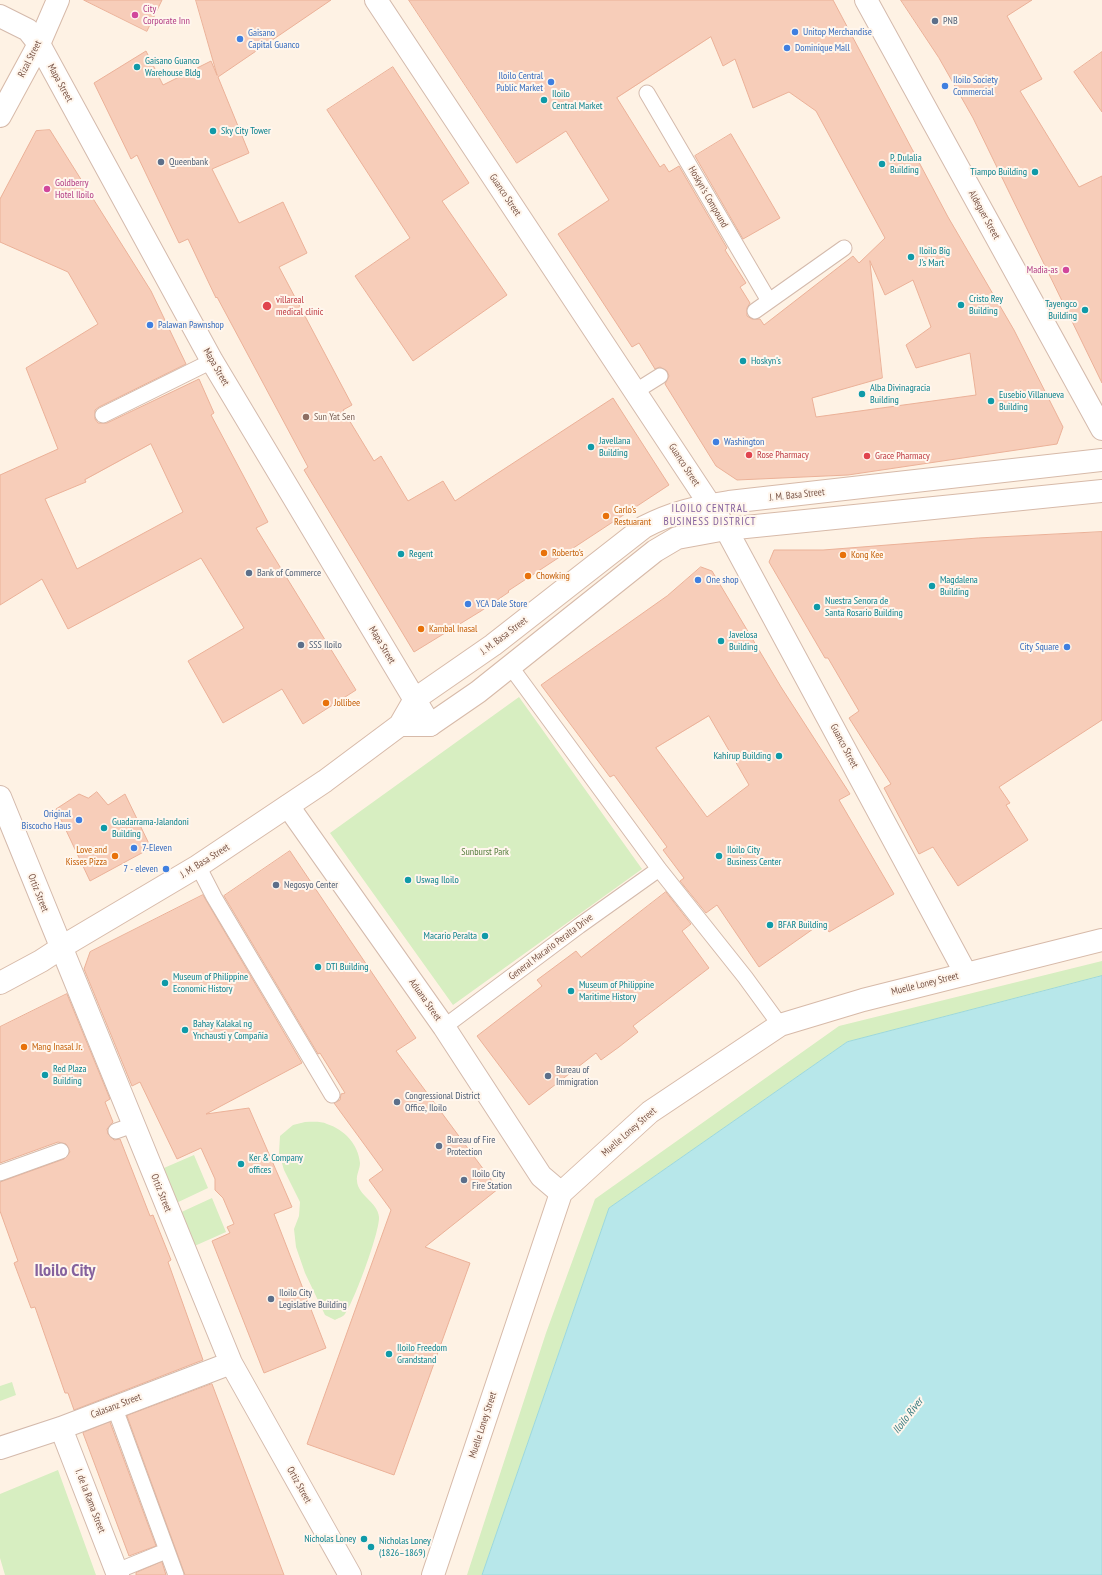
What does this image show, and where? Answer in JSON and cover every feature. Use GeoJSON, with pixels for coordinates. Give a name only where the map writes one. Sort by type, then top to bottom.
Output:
{"type":"FeatureCollection","features":[{"type":"Feature","properties":{"kind":"street","name":"Rizal Street"},"geometry":{"type":"LineString","coordinates":[[0,116],[39,44],[58,0]]}},
{"type":"Feature","properties":{"kind":"street","name":"Guanco Street"},"geometry":{"type":"LineString","coordinates":[[376,0],[726,529],[966,974]]}},
{"type":"Feature","properties":{"kind":"street","name":"Aldeguer Street"},"geometry":{"type":"LineString","coordinates":[[866,0],[1102,429]]}},
{"type":"Feature","properties":{"kind":"street","name":"Mapa Street"},"geometry":{"type":"LineString","coordinates":[[0,16],[28,30],[39,44],[212,361],[430,725]]}},
{"type":"Feature","properties":{"kind":"street","name":"J. M. Basa Street"},"geometry":{"type":"LineString","coordinates":[[0,983],[41,961],[60,948],[198,866],[288,806],[400,725],[415,699],[493,645],[644,526],[666,516],[696,506],[1102,460]]}},
{"type":"Feature","properties":{"kind":"street"},"geometry":{"type":"LineString","coordinates":[[400,725],[430,725],[478,692],[655,551],[677,538],[726,529],[1102,492]]}},
{"type":"Feature","properties":{"kind":"street","name":"Ortiz Street"},"geometry":{"type":"LineString","coordinates":[[0,797],[60,948],[125,1128],[231,1363],[350,1575]]}},
{"type":"Feature","properties":{"kind":"street","name":"Aduana Street"},"geometry":{"type":"LineString","coordinates":[[288,806],[444,1027],[541,1176],[561,1193]]}},
{"type":"Feature","properties":{"kind":"street","name":"Muelle Loney Street"},"geometry":{"type":"LineString","coordinates":[[433,1575],[561,1193],[650,1112],[780,1025],[863,1000],[1102,940]]}},
{"type":"Feature","properties":{"kind":"street","name":"Calasanz Street"},"geometry":{"type":"LineString","coordinates":[[0,1448],[61,1428],[114,1406],[231,1363]]}},
{"type":"Feature","properties":{"kind":"street","name":"I. de la Rama Street"},"geometry":{"type":"LineString","coordinates":[[61,1428],[118,1573]]}},
{"type":"Feature","properties":{"kind":"lane","name":"Hoskyn's Compound"},"geometry":{"type":"LineString","coordinates":[[647,93],[769,301]]}},
{"type":"Feature","properties":{"kind":"lane"},"geometry":{"type":"LineString","coordinates":[[755,311],[844,248]]}},
{"type":"Feature","properties":{"kind":"lane"},"geometry":{"type":"LineString","coordinates":[[103,415],[212,361]]}},
{"type":"Feature","properties":{"kind":"lane"},"geometry":{"type":"LineString","coordinates":[[636,391],[660,376]]}},
{"type":"Feature","properties":{"kind":"lane"},"geometry":{"type":"LineString","coordinates":[[510,666],[659,869],[745,977],[780,1025]]}},
{"type":"Feature","properties":{"kind":"lane"},"geometry":{"type":"LineString","coordinates":[[198,866],[214,897],[332,1095]]}},
{"type":"Feature","properties":{"kind":"lane","name":"General Macario Peralta Drive"},"geometry":{"type":"LineString","coordinates":[[444,1027],[579,926],[659,869]]}},
{"type":"Feature","properties":{"kind":"lane"},"geometry":{"type":"LineString","coordinates":[[0,1173],[61,1151]]}},
{"type":"Feature","properties":{"kind":"lane"},"geometry":{"type":"LineString","coordinates":[[114,1406],[176,1575]]}},
{"type":"Feature","properties":{"kind":"lane"},"geometry":{"type":"LineString","coordinates":[[118,1573],[166,1551]]}},
{"type":"Feature","properties":{"kind":"green space","name":"Sunburst Park"},"geometry":{"type":"Polygon","coordinates":[[[519,697],[642,869],[453,1005],[330,833],[519,697]]]}},
{"type":"Feature","properties":{"kind":"green space"},"geometry":{"type":"Polygon","coordinates":[[[1102,961],[1102,976],[847,1042],[609,1208],[482,1575],[467,1575],[546,1333],[595,1199],[839,1026],[1102,961]]]}},
{"type":"Feature","properties":{"kind":"green space"},"geometry":{"type":"Polygon","coordinates":[[[305,1122],[325,1123],[339,1130],[350,1139],[359,1156],[360,1165],[357,1179],[358,1186],[375,1207],[379,1217],[371,1251],[354,1296],[345,1314],[335,1320],[325,1315],[305,1273],[296,1247],[294,1229],[299,1216],[300,1202],[284,1170],[279,1153],[280,1136],[293,1125],[305,1122]]]}},
{"type":"Feature","properties":{"kind":"green space"},"geometry":{"type":"Polygon","coordinates":[[[194,1155],[208,1188],[172,1205],[157,1171],[194,1155]]]}},
{"type":"Feature","properties":{"kind":"green space"},"geometry":{"type":"Polygon","coordinates":[[[212,1198],[226,1232],[190,1248],[175,1215],[212,1198]]]}},
{"type":"Feature","properties":{"kind":"green space"},"geometry":{"type":"Polygon","coordinates":[[[12,1382],[16,1395],[0,1401],[0,1386],[12,1382]]]}},
{"type":"Feature","properties":{"kind":"green space"},"geometry":{"type":"Polygon","coordinates":[[[58,1470],[96,1575],[5,1575],[0,1558],[0,1494],[58,1470]]]}},
{"type":"Feature","properties":{"kind":"water","name":"Iloilo River"},"geometry":{"type":"Polygon","coordinates":[[[1102,976],[1102,1575],[482,1575],[609,1208],[847,1042],[1102,976]]]}},
{"type":"Feature","properties":{"kind":"building","name":"City Corporate Inn"},"geometry":{"type":"Polygon","coordinates":[[[84,0],[162,0],[147,31],[84,0]]]}},
{"type":"Feature","properties":{"kind":"building"},"geometry":{"type":"Polygon","coordinates":[[[196,0],[331,0],[218,77],[249,153],[212,169],[239,223],[283,202],[307,253],[279,267],[352,405],[343,410],[374,461],[381,456],[408,501],[443,481],[455,501],[613,398],[669,485],[508,591],[509,592],[481,611],[414,652],[304,470],[308,467],[217,297],[216,298],[188,239],[179,243],[137,155],[131,159],[94,83],[146,51],[163,85],[211,61],[217,75],[196,0]]]}},
{"type":"Feature","properties":{"kind":"building"},"geometry":{"type":"Polygon","coordinates":[[[409,0],[833,0],[948,217],[1014,330],[1063,427],[1057,444],[848,475],[737,480],[716,466],[665,384],[669,376],[667,371],[660,367],[655,369],[639,343],[632,347],[558,234],[609,200],[566,131],[517,163],[409,0]],[[711,37],[617,98],[660,167],[664,164],[669,172],[679,166],[727,248],[725,250],[746,283],[740,287],[750,303],[747,308],[747,316],[752,319],[760,319],[764,325],[853,256],[859,263],[885,238],[816,111],[789,92],[753,108],[735,59],[723,66],[711,37]],[[870,261],[882,378],[812,398],[816,417],[976,395],[970,353],[916,368],[906,345],[931,327],[913,280],[885,295],[870,261]]]}},
{"type":"Feature","properties":{"kind":"building"},"geometry":{"type":"Polygon","coordinates":[[[901,0],[1032,0],[1007,16],[1042,79],[1020,91],[1079,187],[1102,176],[1102,383],[973,118],[939,58],[901,0]]]}},
{"type":"Feature","properties":{"kind":"building"},"geometry":{"type":"Polygon","coordinates":[[[1102,52],[1102,112],[1074,72],[1102,52]]]}},
{"type":"Feature","properties":{"kind":"building"},"geometry":{"type":"Polygon","coordinates":[[[393,67],[469,183],[442,201],[507,295],[413,361],[355,276],[410,238],[327,110],[393,67]]]}},
{"type":"Feature","properties":{"kind":"building"},"geometry":{"type":"Polygon","coordinates":[[[50,130],[151,291],[186,364],[99,407],[95,410],[95,419],[98,423],[107,423],[199,379],[214,413],[211,415],[268,522],[256,528],[356,690],[303,724],[282,689],[223,723],[188,661],[244,628],[201,558],[68,629],[42,579],[0,605],[0,475],[58,449],[26,368],[98,324],[68,272],[0,242],[0,199],[36,131],[50,130]],[[151,444],[85,480],[86,482],[45,499],[77,569],[183,512],[151,444]]]}},
{"type":"Feature","properties":{"kind":"building"},"geometry":{"type":"Polygon","coordinates":[[[731,134],[780,218],[743,239],[695,156],[731,134]]]}},
{"type":"Feature","properties":{"kind":"building"},"geometry":{"type":"Polygon","coordinates":[[[1102,532],[1102,720],[999,787],[1010,803],[1006,805],[1028,840],[958,886],[933,847],[919,854],[884,788],[891,784],[849,718],[859,711],[828,658],[825,658],[769,562],[774,550],[823,550],[978,538],[1102,532]]]}},
{"type":"Feature","properties":{"kind":"building"},"geometry":{"type":"Polygon","coordinates":[[[701,567],[712,571],[781,687],[850,794],[839,800],[894,894],[829,932],[823,922],[759,967],[717,905],[706,913],[680,881],[684,878],[663,850],[667,847],[614,775],[610,777],[541,685],[667,596],[701,567]],[[709,716],[656,748],[707,817],[749,785],[709,716]]]}},
{"type":"Feature","properties":{"kind":"building","name":"Guadarrama-Jalandoni Building"},"geometry":{"type":"Polygon","coordinates":[[[97,792],[108,805],[125,794],[151,848],[90,881],[56,809],[79,794],[88,798],[97,792]]]}},
{"type":"Feature","properties":{"kind":"building"},"geometry":{"type":"Polygon","coordinates":[[[290,851],[416,1038],[396,1051],[498,1189],[425,1247],[470,1263],[394,1475],[307,1444],[391,1210],[369,1180],[383,1170],[334,1103],[340,1100],[341,1094],[345,1093],[320,1053],[318,1054],[224,896],[290,851]]]}},
{"type":"Feature","properties":{"kind":"building"},"geometry":{"type":"Polygon","coordinates":[[[666,892],[691,924],[682,931],[709,968],[633,1026],[638,1032],[619,1047],[601,1060],[596,1053],[529,1105],[477,1036],[542,986],[537,980],[576,951],[581,957],[666,892]]]}},
{"type":"Feature","properties":{"kind":"building"},"geometry":{"type":"Polygon","coordinates":[[[203,895],[302,1063],[206,1114],[249,1108],[292,1207],[274,1214],[326,1348],[264,1373],[212,1241],[230,1233],[227,1227],[234,1224],[223,1198],[215,1190],[215,1179],[201,1148],[177,1159],[140,1082],[132,1086],[84,969],[90,952],[203,895]]]}},
{"type":"Feature","properties":{"kind":"building"},"geometry":{"type":"Polygon","coordinates":[[[67,994],[110,1099],[105,1102],[113,1122],[107,1129],[108,1134],[114,1140],[120,1139],[150,1216],[153,1215],[171,1260],[168,1262],[203,1360],[74,1410],[68,1393],[65,1393],[35,1307],[31,1308],[14,1263],[18,1261],[0,1211],[0,1182],[64,1159],[70,1152],[66,1144],[58,1142],[0,1163],[0,1027],[67,994]]]}},
{"type":"Feature","properties":{"kind":"building"},"geometry":{"type":"Polygon","coordinates":[[[212,1384],[284,1575],[185,1575],[127,1416],[212,1384]]]}},
{"type":"Feature","properties":{"kind":"building"},"geometry":{"type":"Polygon","coordinates":[[[110,1422],[156,1546],[129,1556],[83,1433],[110,1422]]]}},
{"type":"Feature","properties":{"kind":"building"},"geometry":{"type":"Polygon","coordinates":[[[162,1562],[166,1575],[136,1575],[136,1573],[162,1562]]]}},
{"type":"Feature","properties":{"kind":"place","name":"City Corporate Inn"},"geometry":{"type":"Point","coordinates":[135,15]}},
{"type":"Feature","properties":{"kind":"place","name":"PNB"},"geometry":{"type":"Point","coordinates":[935,21]}},
{"type":"Feature","properties":{"kind":"place","name":"Unitop Merchandise"},"geometry":{"type":"Point","coordinates":[795,32]}},
{"type":"Feature","properties":{"kind":"place","name":"Gaisano Capital Guanco"},"geometry":{"type":"Point","coordinates":[240,39]}},
{"type":"Feature","properties":{"kind":"place","name":"Dominique Mall"},"geometry":{"type":"Point","coordinates":[787,48]}},
{"type":"Feature","properties":{"kind":"place","name":"Gaisano Guanco Warehouse Bldg"},"geometry":{"type":"Point","coordinates":[137,67]}},
{"type":"Feature","properties":{"kind":"place","name":"Iloilo Central Public Market"},"geometry":{"type":"Point","coordinates":[551,82]}},
{"type":"Feature","properties":{"kind":"place","name":"Iloilo Society Commercial"},"geometry":{"type":"Point","coordinates":[945,86]}},
{"type":"Feature","properties":{"kind":"place","name":"Iloilo Central Market"},"geometry":{"type":"Point","coordinates":[544,100]}},
{"type":"Feature","properties":{"kind":"place","name":"Sky City Tower"},"geometry":{"type":"Point","coordinates":[213,131]}},
{"type":"Feature","properties":{"kind":"place","name":"Queenbank"},"geometry":{"type":"Point","coordinates":[161,162]}},
{"type":"Feature","properties":{"kind":"place","name":"P. Dulalia Building"},"geometry":{"type":"Point","coordinates":[882,164]}},
{"type":"Feature","properties":{"kind":"place","name":"Tiampo Building"},"geometry":{"type":"Point","coordinates":[1035,172]}},
{"type":"Feature","properties":{"kind":"place","name":"Goldberry Hotel Iloilo"},"geometry":{"type":"Point","coordinates":[47,189]}},
{"type":"Feature","properties":{"kind":"place","name":"Iloilo Big J's Mart"},"geometry":{"type":"Point","coordinates":[911,257]}},
{"type":"Feature","properties":{"kind":"place","name":"Madia-as"},"geometry":{"type":"Point","coordinates":[1066,270]}},
{"type":"Feature","properties":{"kind":"place","name":"Cristo Rey Building"},"geometry":{"type":"Point","coordinates":[961,305]}},
{"type":"Feature","properties":{"kind":"place","name":"villareal medical clinic"},"geometry":{"type":"Point","coordinates":[267,306]}},
{"type":"Feature","properties":{"kind":"place","name":"Tayengco Building"},"geometry":{"type":"Point","coordinates":[1085,310]}},
{"type":"Feature","properties":{"kind":"place","name":"Palawan Pawnshop"},"geometry":{"type":"Point","coordinates":[150,325]}},
{"type":"Feature","properties":{"kind":"place","name":"Hoskyn's"},"geometry":{"type":"Point","coordinates":[743,361]}},
{"type":"Feature","properties":{"kind":"place","name":"Alba Divinagracia Building"},"geometry":{"type":"Point","coordinates":[862,394]}},
{"type":"Feature","properties":{"kind":"place","name":"Eusebio Villanueva Building"},"geometry":{"type":"Point","coordinates":[991,401]}},
{"type":"Feature","properties":{"kind":"place","name":"Sun Yat Sen"},"geometry":{"type":"Point","coordinates":[306,417]}},
{"type":"Feature","properties":{"kind":"place","name":"Washington"},"geometry":{"type":"Point","coordinates":[716,442]}},
{"type":"Feature","properties":{"kind":"place","name":"Javellana Building"},"geometry":{"type":"Point","coordinates":[591,447]}},
{"type":"Feature","properties":{"kind":"place","name":"Rose Pharmacy"},"geometry":{"type":"Point","coordinates":[749,455]}},
{"type":"Feature","properties":{"kind":"place","name":"Grace Pharmacy"},"geometry":{"type":"Point","coordinates":[867,456]}},
{"type":"Feature","properties":{"kind":"place","name":"Carlo's Restuarant"},"geometry":{"type":"Point","coordinates":[606,516]}},
{"type":"Feature","properties":{"kind":"place","name":"Roberto's"},"geometry":{"type":"Point","coordinates":[544,553]}},
{"type":"Feature","properties":{"kind":"place","name":"Regent"},"geometry":{"type":"Point","coordinates":[401,554]}},
{"type":"Feature","properties":{"kind":"place","name":"Kong Kee"},"geometry":{"type":"Point","coordinates":[843,555]}},
{"type":"Feature","properties":{"kind":"place","name":"Bank of Commerce"},"geometry":{"type":"Point","coordinates":[249,573]}},
{"type":"Feature","properties":{"kind":"place","name":"Chowking"},"geometry":{"type":"Point","coordinates":[528,576]}},
{"type":"Feature","properties":{"kind":"place","name":"One shop"},"geometry":{"type":"Point","coordinates":[698,580]}},
{"type":"Feature","properties":{"kind":"place","name":"Magdalena Building"},"geometry":{"type":"Point","coordinates":[932,586]}},
{"type":"Feature","properties":{"kind":"place","name":"YCA Dale Store"},"geometry":{"type":"Point","coordinates":[468,604]}},
{"type":"Feature","properties":{"kind":"place","name":"Nuestra Senora de Santa Rosario Building"},"geometry":{"type":"Point","coordinates":[817,607]}},
{"type":"Feature","properties":{"kind":"place","name":"Kambal Inasal"},"geometry":{"type":"Point","coordinates":[421,629]}},
{"type":"Feature","properties":{"kind":"place","name":"Javelosa Building"},"geometry":{"type":"Point","coordinates":[721,641]}},
{"type":"Feature","properties":{"kind":"place","name":"SSS Iloilo"},"geometry":{"type":"Point","coordinates":[301,645]}},
{"type":"Feature","properties":{"kind":"place","name":"City Square"},"geometry":{"type":"Point","coordinates":[1067,647]}},
{"type":"Feature","properties":{"kind":"place","name":"Jollibee"},"geometry":{"type":"Point","coordinates":[326,703]}},
{"type":"Feature","properties":{"kind":"place","name":"Kahirup Building"},"geometry":{"type":"Point","coordinates":[779,756]}},
{"type":"Feature","properties":{"kind":"place","name":"Original Biscocho Haus"},"geometry":{"type":"Point","coordinates":[79,820]}},
{"type":"Feature","properties":{"kind":"place","name":"Guadarrama-Jalandoni Building"},"geometry":{"type":"Point","coordinates":[104,828]}},
{"type":"Feature","properties":{"kind":"place","name":"7-Eleven"},"geometry":{"type":"Point","coordinates":[134,848]}},
{"type":"Feature","properties":{"kind":"place","name":"Love and Kisses Pizza"},"geometry":{"type":"Point","coordinates":[115,856]}},
{"type":"Feature","properties":{"kind":"place","name":"Iloilo City Business Center"},"geometry":{"type":"Point","coordinates":[719,856]}},
{"type":"Feature","properties":{"kind":"place","name":"7 - eleven"},"geometry":{"type":"Point","coordinates":[166,869]}},
{"type":"Feature","properties":{"kind":"place","name":"Uswag Iloilo"},"geometry":{"type":"Point","coordinates":[408,880]}},
{"type":"Feature","properties":{"kind":"place","name":"Negosyo Center"},"geometry":{"type":"Point","coordinates":[276,885]}},
{"type":"Feature","properties":{"kind":"place","name":"BFAR Building"},"geometry":{"type":"Point","coordinates":[770,925]}},
{"type":"Feature","properties":{"kind":"place","name":"Macario Peralta"},"geometry":{"type":"Point","coordinates":[485,936]}},
{"type":"Feature","properties":{"kind":"place","name":"DTI Building"},"geometry":{"type":"Point","coordinates":[318,967]}},
{"type":"Feature","properties":{"kind":"place","name":"Museum of Philippine Economic History"},"geometry":{"type":"Point","coordinates":[165,983]}},
{"type":"Feature","properties":{"kind":"place","name":"Museum of Philippine Maritime History"},"geometry":{"type":"Point","coordinates":[571,991]}},
{"type":"Feature","properties":{"kind":"place","name":"Bahay Kalakal ng Ynchausti y Compañia"},"geometry":{"type":"Point","coordinates":[185,1030]}},
{"type":"Feature","properties":{"kind":"place","name":"Mang Inasal Jr."},"geometry":{"type":"Point","coordinates":[24,1047]}},
{"type":"Feature","properties":{"kind":"place","name":"Red Plaza Building"},"geometry":{"type":"Point","coordinates":[45,1075]}},
{"type":"Feature","properties":{"kind":"place","name":"Bureau of Immigration"},"geometry":{"type":"Point","coordinates":[548,1076]}},
{"type":"Feature","properties":{"kind":"place","name":"Congressional District Office, Iloilo"},"geometry":{"type":"Point","coordinates":[397,1102]}},
{"type":"Feature","properties":{"kind":"place","name":"Bureau of Fire Protection"},"geometry":{"type":"Point","coordinates":[439,1146]}},
{"type":"Feature","properties":{"kind":"place","name":"Ker & Company offices"},"geometry":{"type":"Point","coordinates":[241,1164]}},
{"type":"Feature","properties":{"kind":"place","name":"Iloilo City Fire Station"},"geometry":{"type":"Point","coordinates":[464,1180]}},
{"type":"Feature","properties":{"kind":"place","name":"Iloilo City Legislative Building"},"geometry":{"type":"Point","coordinates":[271,1299]}},
{"type":"Feature","properties":{"kind":"place","name":"Iloilo Freedom Grandstand"},"geometry":{"type":"Point","coordinates":[389,1354]}},
{"type":"Feature","properties":{"kind":"place","name":"Nicholas Loney"},"geometry":{"type":"Point","coordinates":[364,1539]}},
{"type":"Feature","properties":{"kind":"place","name":"Nicholas Loney (1826–1869)"},"geometry":{"type":"Point","coordinates":[371,1547]}},
{"type":"Feature","properties":{"kind":"district","name":"ILOILO CENTRAL BUSINESS DISTRICT"},"geometry":{"type":"Point","coordinates":[710,515]}},
{"type":"Feature","properties":{"kind":"district","name":"Iloilo City"},"geometry":{"type":"Point","coordinates":[65,1271]}}]}
